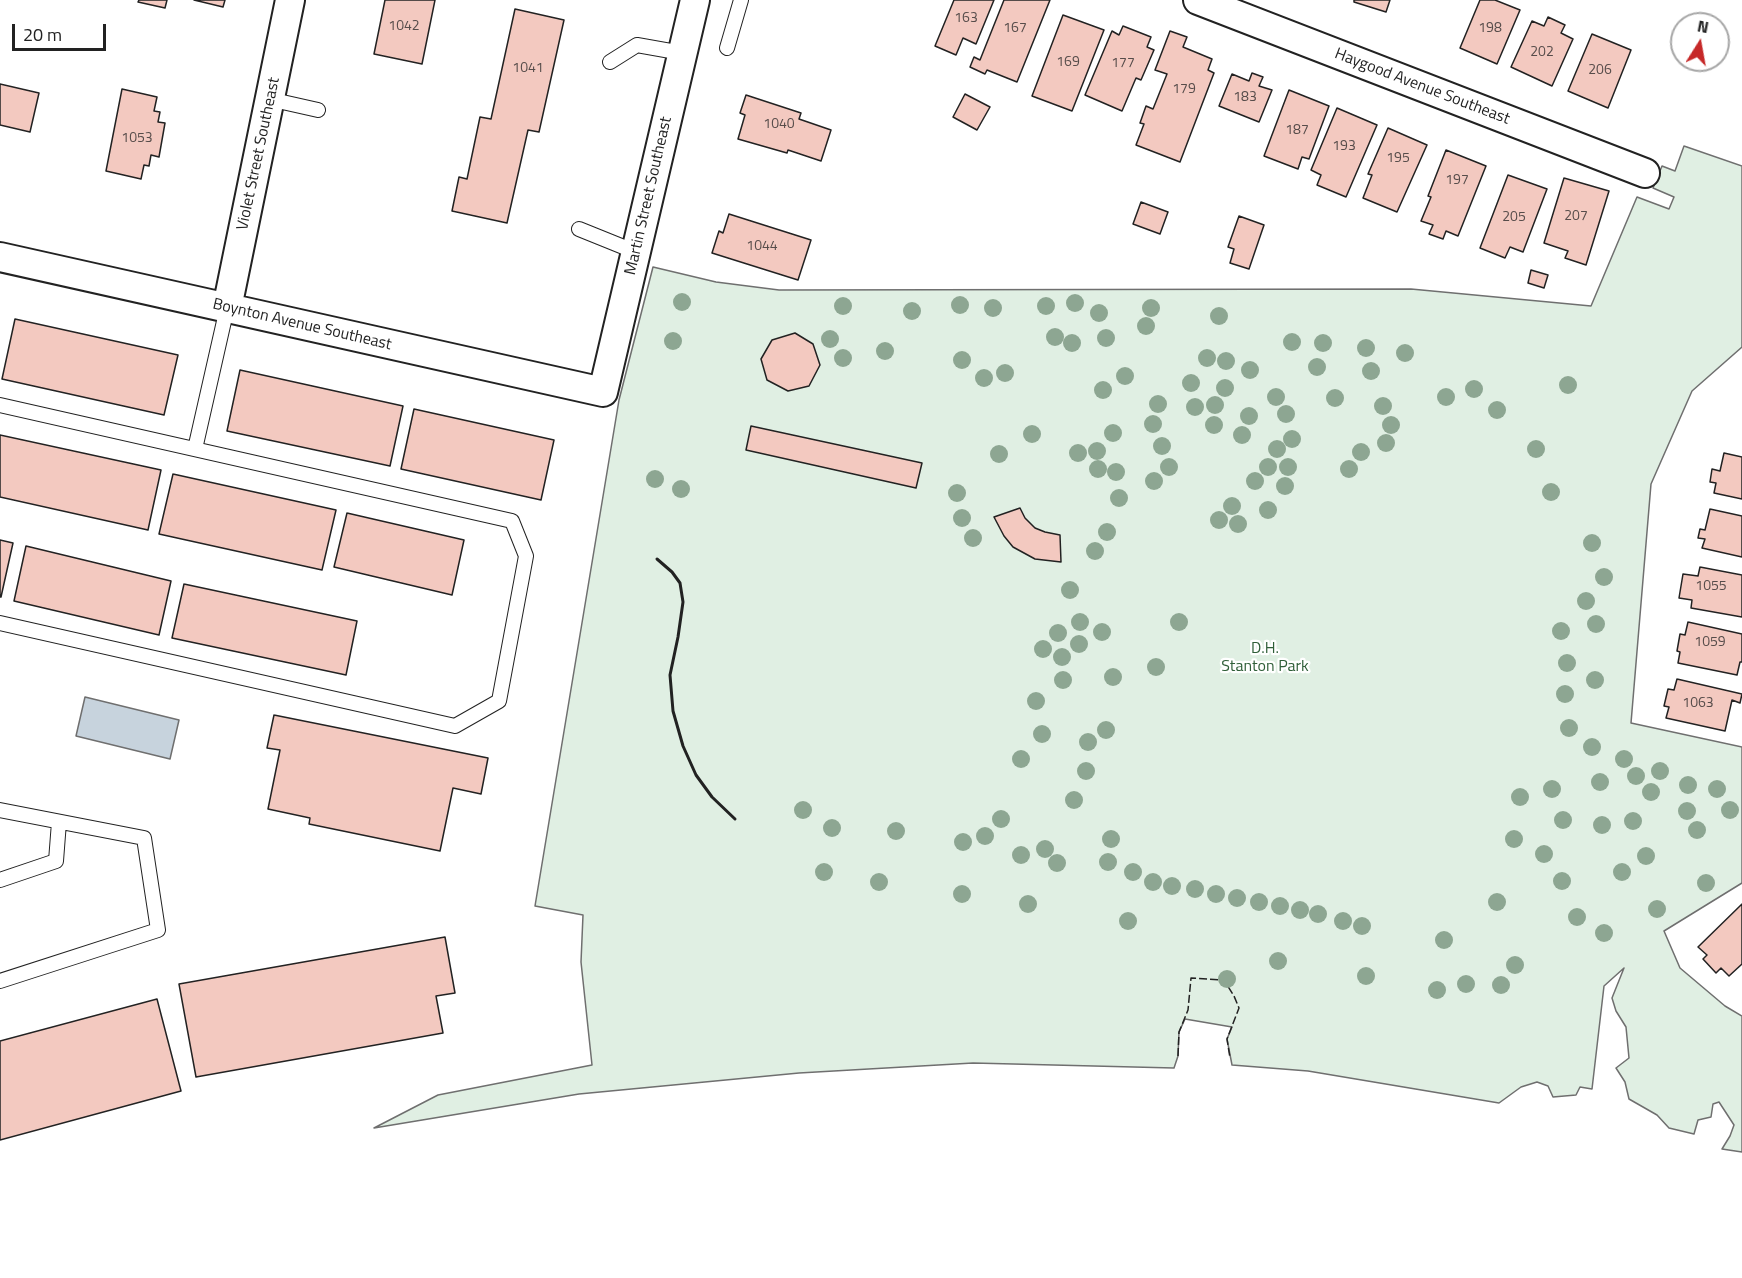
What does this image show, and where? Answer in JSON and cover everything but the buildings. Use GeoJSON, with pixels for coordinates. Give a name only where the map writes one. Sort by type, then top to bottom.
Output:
{"type":"FeatureCollection","features":[{"type":"Feature","properties":{"kind":"street","name":"Violet Street Southeast"},"geometry":{"type":"LineString","coordinates":[[226,308],[290,0]]}},
{"type":"Feature","properties":{"kind":"street","name":"Martin Street Southeast"},"geometry":{"type":"LineString","coordinates":[[603,392],[695,0]]}},
{"type":"Feature","properties":{"kind":"street","name":"Haygood Avenue Southeast"},"geometry":{"type":"LineString","coordinates":[[1198,0],[1645,173]]}},
{"type":"Feature","properties":{"kind":"street","name":"Boynton Avenue Southeast"},"geometry":{"type":"LineString","coordinates":[[0,258],[603,392]]}},
{"type":"Feature","properties":{"kind":"lane"},"geometry":{"type":"LineString","coordinates":[[727,48],[741,0]]}},
{"type":"Feature","properties":{"kind":"lane"},"geometry":{"type":"LineString","coordinates":[[610,62],[637,45],[682,53]]}},
{"type":"Feature","properties":{"kind":"lane"},"geometry":{"type":"LineString","coordinates":[[269,99],[318,110]]}},
{"type":"Feature","properties":{"kind":"lane"},"geometry":{"type":"LineString","coordinates":[[579,229],[636,252]]}},
{"type":"Feature","properties":{"kind":"lane"},"geometry":{"type":"LineString","coordinates":[[195,449],[226,308]]}},
{"type":"Feature","properties":{"kind":"lane"},"geometry":{"type":"LineString","coordinates":[[0,405],[512,521],[526,556],[499,701],[455,726],[0,623]]}},
{"type":"Feature","properties":{"kind":"lane"},"geometry":{"type":"LineString","coordinates":[[0,810],[144,838],[158,930],[0,981]]}},
{"type":"Feature","properties":{"kind":"lane"},"geometry":{"type":"LineString","coordinates":[[0,880],[56,861],[59,822]]}},
{"type":"Feature","properties":{"kind":"green space","name":"D.H. Stanton Park"},"geometry":{"type":"Polygon","coordinates":[[[1684,146],[1742,166],[1742,347],[1692,391],[1651,484],[1631,723],[1742,747],[1742,883],[1664,931],[1680,968],[1725,1006],[1742,1016],[1742,1152],[1722,1149],[1734,1125],[1719,1102],[1713,1104],[1711,1117],[1698,1120],[1694,1134],[1669,1128],[1657,1115],[1629,1099],[1625,1082],[1616,1068],[1629,1058],[1626,1027],[1616,1011],[1612,998],[1624,968],[1604,986],[1592,1089],[1580,1087],[1576,1095],[1553,1097],[1548,1086],[1537,1082],[1521,1087],[1499,1103],[1308,1071],[1232,1065],[1227,1039],[1232,1027],[1185,1019],[1179,1032],[1178,1056],[1174,1068],[973,1063],[799,1073],[579,1094],[374,1128],[438,1095],[592,1065],[581,962],[583,915],[535,906],[619,400],[653,267],[716,282],[779,290],[1411,289],[1591,306],[1637,197],[1669,209],[1674,197],[1653,188],[1662,166],[1675,171],[1684,146]]]}},
{"type":"Feature","properties":{"kind":"shaded area"},"geometry":{"type":"Polygon","coordinates":[[[85,697],[179,720],[170,759],[76,736],[85,697]]]}},
{"type":"Feature","properties":{"kind":"fence"},"geometry":{"type":"LineString","coordinates":[[1178,1056],[1179,1032],[1188,1010],[1191,978],[1224,980],[1234,996],[1239,1008],[1227,1039],[1230,1058]]}},
{"type":"Feature","properties":{"kind":"wall"},"geometry":{"type":"LineString","coordinates":[[657,559],[672,572],[680,583],[683,602],[670,675],[673,711],[683,746],[696,775],[712,797],[735,819]]}}]}
